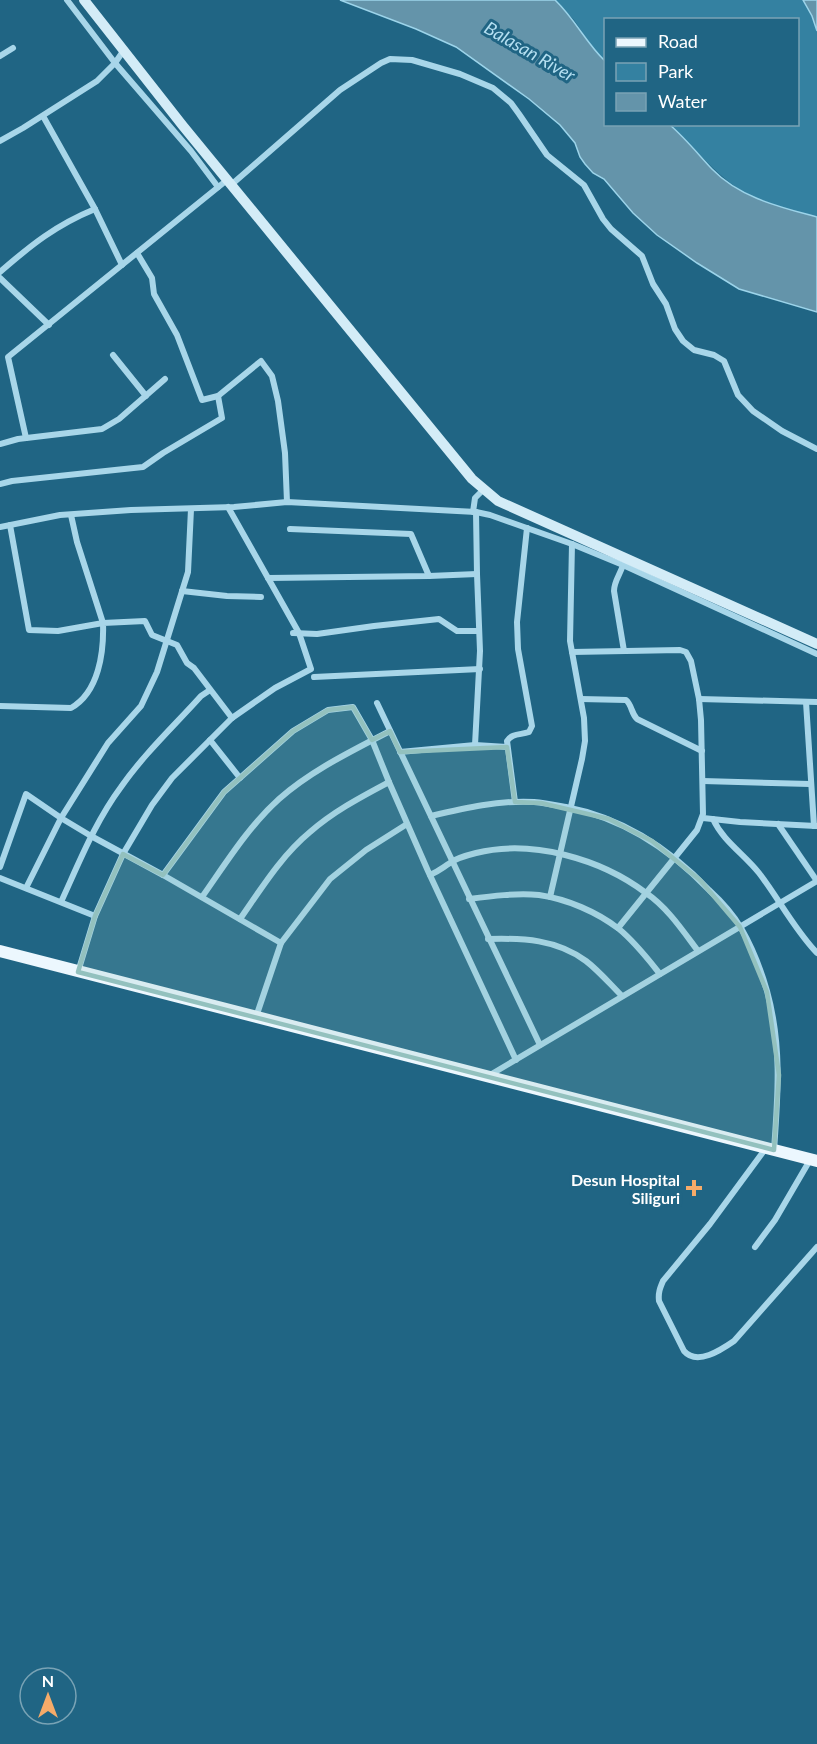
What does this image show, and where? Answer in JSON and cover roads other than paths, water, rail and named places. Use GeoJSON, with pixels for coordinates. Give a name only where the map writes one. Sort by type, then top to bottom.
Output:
{"type":"FeatureCollection","features":[{"type":"Feature","properties":{"kind":"main road"},"geometry":{"type":"LineString","coordinates":[[0,951],[814,1160]]}},
{"type":"Feature","properties":{"kind":"street"},"geometry":{"type":"LineString","coordinates":[[67,0],[114,63],[191,151],[225,184]]}},
{"type":"Feature","properties":{"kind":"street"},"geometry":{"type":"LineString","coordinates":[[84,0],[225,184],[472,479],[498,501],[817,644]]}},
{"type":"Feature","properties":{"kind":"street"},"geometry":{"type":"LineString","coordinates":[[0,56],[13,48]]}},
{"type":"Feature","properties":{"kind":"street"},"geometry":{"type":"LineString","coordinates":[[0,141],[97,81],[124,50]]}},
{"type":"Feature","properties":{"kind":"street"},"geometry":{"type":"LineString","coordinates":[[26,438],[8,357],[340,90],[381,63],[402,59],[460,74],[493,88],[511,103],[547,155],[584,185],[611,229],[642,256],[653,284],[666,304],[675,329],[687,345],[694,350],[714,355],[724,361],[735,389],[746,405],[782,431],[817,449]]}},
{"type":"Feature","properties":{"kind":"street"},"geometry":{"type":"LineString","coordinates":[[43,116],[95,209],[122,265]]}},
{"type":"Feature","properties":{"kind":"street"},"geometry":{"type":"LineString","coordinates":[[0,272],[35,242],[71,219],[95,209]]}},
{"type":"Feature","properties":{"kind":"street"},"geometry":{"type":"LineString","coordinates":[[137,253],[152,278],[154,294],[177,334],[202,400],[218,396],[261,361],[272,376],[285,453],[287,501]]}},
{"type":"Feature","properties":{"kind":"street"},"geometry":{"type":"LineString","coordinates":[[0,278],[49,325]]}},
{"type":"Feature","properties":{"kind":"street"},"geometry":{"type":"LineString","coordinates":[[113,355],[146,396]]}},
{"type":"Feature","properties":{"kind":"street"},"geometry":{"type":"LineString","coordinates":[[0,444],[26,438],[102,429],[120,419],[165,379]]}},
{"type":"Feature","properties":{"kind":"street"},"geometry":{"type":"LineString","coordinates":[[0,484],[143,467],[222,418],[218,396]]}},
{"type":"Feature","properties":{"kind":"street"},"geometry":{"type":"LineString","coordinates":[[475,745],[480,669],[475,498],[484,489]]}},
{"type":"Feature","properties":{"kind":"street"},"geometry":{"type":"LineString","coordinates":[[0,527],[71,515],[131,510],[228,507],[287,501],[475,512],[572,544],[623,565],[817,654]]}},
{"type":"Feature","properties":{"kind":"street"},"geometry":{"type":"LineString","coordinates":[[78,972],[95,916],[123,854],[152,805],[172,778],[232,718],[275,688],[311,669],[296,633],[268,578],[228,507]]}},
{"type":"Feature","properties":{"kind":"street"},"geometry":{"type":"LineString","coordinates":[[26,888],[61,818],[108,743],[141,706],[157,672],[188,572],[191,509]]}},
{"type":"Feature","properties":{"kind":"street"},"geometry":{"type":"LineString","coordinates":[[0,706],[71,708],[79,704],[88,693],[100,660],[104,637],[103,623],[77,542],[71,515]]}},
{"type":"Feature","properties":{"kind":"street"},"geometry":{"type":"LineString","coordinates":[[10,525],[29,630],[58,631],[103,623],[145,621],[152,635],[177,645],[187,663],[194,668],[232,718]]}},
{"type":"Feature","properties":{"kind":"street"},"geometry":{"type":"LineString","coordinates":[[515,802],[507,741],[510,737],[529,732],[532,726],[518,649],[518,622],[527,528]]}},
{"type":"Feature","properties":{"kind":"street"},"geometry":{"type":"LineString","coordinates":[[290,529],[411,534],[429,576]]}},
{"type":"Feature","properties":{"kind":"street"},"geometry":{"type":"LineString","coordinates":[[549,897],[585,741],[585,718],[570,641],[572,544]]}},
{"type":"Feature","properties":{"kind":"street"},"geometry":{"type":"LineString","coordinates":[[623,565],[614,582],[614,591],[624,651]]}},
{"type":"Feature","properties":{"kind":"street"},"geometry":{"type":"LineString","coordinates":[[268,578],[477,574]]}},
{"type":"Feature","properties":{"kind":"street"},"geometry":{"type":"LineString","coordinates":[[182,591],[261,597]]}},
{"type":"Feature","properties":{"kind":"street"},"geometry":{"type":"LineString","coordinates":[[296,633],[317,634],[439,619],[457,631],[479,631]]}},
{"type":"Feature","properties":{"kind":"street"},"geometry":{"type":"LineString","coordinates":[[572,652],[680,650],[686,652],[691,661],[699,699],[703,818],[698,830],[618,928]]}},
{"type":"Feature","properties":{"kind":"street"},"geometry":{"type":"LineString","coordinates":[[314,677],[480,669]]}},
{"type":"Feature","properties":{"kind":"street"},"geometry":{"type":"LineString","coordinates":[[61,903],[91,836],[120,788],[138,764],[201,696],[210,690]]}},
{"type":"Feature","properties":{"kind":"street"},"geometry":{"type":"LineString","coordinates":[[581,699],[626,700],[637,719],[702,751]]}},
{"type":"Feature","properties":{"kind":"street"},"geometry":{"type":"LineString","coordinates":[[699,699],[817,702]]}},
{"type":"Feature","properties":{"kind":"street"},"geometry":{"type":"LineString","coordinates":[[703,818],[815,826],[810,784],[806,702]]}},
{"type":"Feature","properties":{"kind":"street"},"geometry":{"type":"LineString","coordinates":[[377,703],[540,1045]]}},
{"type":"Feature","properties":{"kind":"street"},"geometry":{"type":"LineString","coordinates":[[163,875],[224,792],[293,731],[328,710],[353,707],[372,740],[407,825],[516,1060]]}},
{"type":"Feature","properties":{"kind":"street"},"geometry":{"type":"LineString","coordinates":[[202,897],[246,834],[280,798],[325,765],[390,731]]}},
{"type":"Feature","properties":{"kind":"street"},"geometry":{"type":"LineString","coordinates":[[210,740],[240,778]]}},
{"type":"Feature","properties":{"kind":"street"},"geometry":{"type":"LineString","coordinates":[[400,752],[475,745],[507,747]]}},
{"type":"Feature","properties":{"kind":"street"},"geometry":{"type":"LineString","coordinates":[[703,781],[810,784]]}},
{"type":"Feature","properties":{"kind":"street"},"geometry":{"type":"LineString","coordinates":[[240,919],[278,865],[309,832],[342,808],[389,782]]}},
{"type":"Feature","properties":{"kind":"street"},"geometry":{"type":"LineString","coordinates":[[0,867],[26,794],[91,836],[202,897],[281,944]]}},
{"type":"Feature","properties":{"kind":"street"},"geometry":{"type":"LineString","coordinates":[[430,816],[485,805],[515,802],[541,803],[589,812],[623,825],[652,841],[700,880],[722,902],[740,927],[752,951],[767,992],[776,1040],[779,1075],[770,1149],[660,1287],[659,1300],[688,1356],[700,1358],[734,1341],[817,1247]]}},
{"type":"Feature","properties":{"kind":"street"},"geometry":{"type":"LineString","coordinates":[[713,819],[722,835],[758,871],[779,904],[817,953]]}},
{"type":"Feature","properties":{"kind":"street"},"geometry":{"type":"LineString","coordinates":[[487,1077],[817,881],[778,824]]}},
{"type":"Feature","properties":{"kind":"street"},"geometry":{"type":"LineString","coordinates":[[256,1018],[281,944],[330,879],[366,850],[407,825]]}},
{"type":"Feature","properties":{"kind":"street"},"geometry":{"type":"LineString","coordinates":[[430,875],[452,862],[474,854],[506,850],[559,853],[602,867],[648,893],[698,951]]}},
{"type":"Feature","properties":{"kind":"street"},"geometry":{"type":"LineString","coordinates":[[0,878],[95,916]]}},
{"type":"Feature","properties":{"kind":"street"},"geometry":{"type":"LineString","coordinates":[[469,899],[513,895],[540,896],[579,907],[618,928],[660,974]]}},
{"type":"Feature","properties":{"kind":"street"},"geometry":{"type":"LineString","coordinates":[[488,939],[526,939],[552,944],[587,962],[622,996]]}},
{"type":"Feature","properties":{"kind":"street"},"geometry":{"type":"LineString","coordinates":[[755,1247],[769,1230],[814,1160]]}},
{"type":"Feature","properties":{"kind":"water","name":"Balasan River"},"geometry":{"type":"Polygon","coordinates":[[[340,0],[555,0],[604,60],[604,126],[671,126],[712,169],[735,187],[761,200],[817,217],[817,312],[739,289],[657,235],[633,213],[604,179],[593,173],[585,164],[575,143],[560,125],[529,99],[456,47],[340,0]]]}},
{"type":"Feature","properties":{"kind":"water"},"geometry":{"type":"Polygon","coordinates":[[[803,0],[817,0],[817,31],[812,16],[803,0]]]}},
{"type":"Feature","properties":{"kind":"place","name":"Desun Hospital Siliguri"},"geometry":{"type":"Point","coordinates":[694,1188]}}]}
